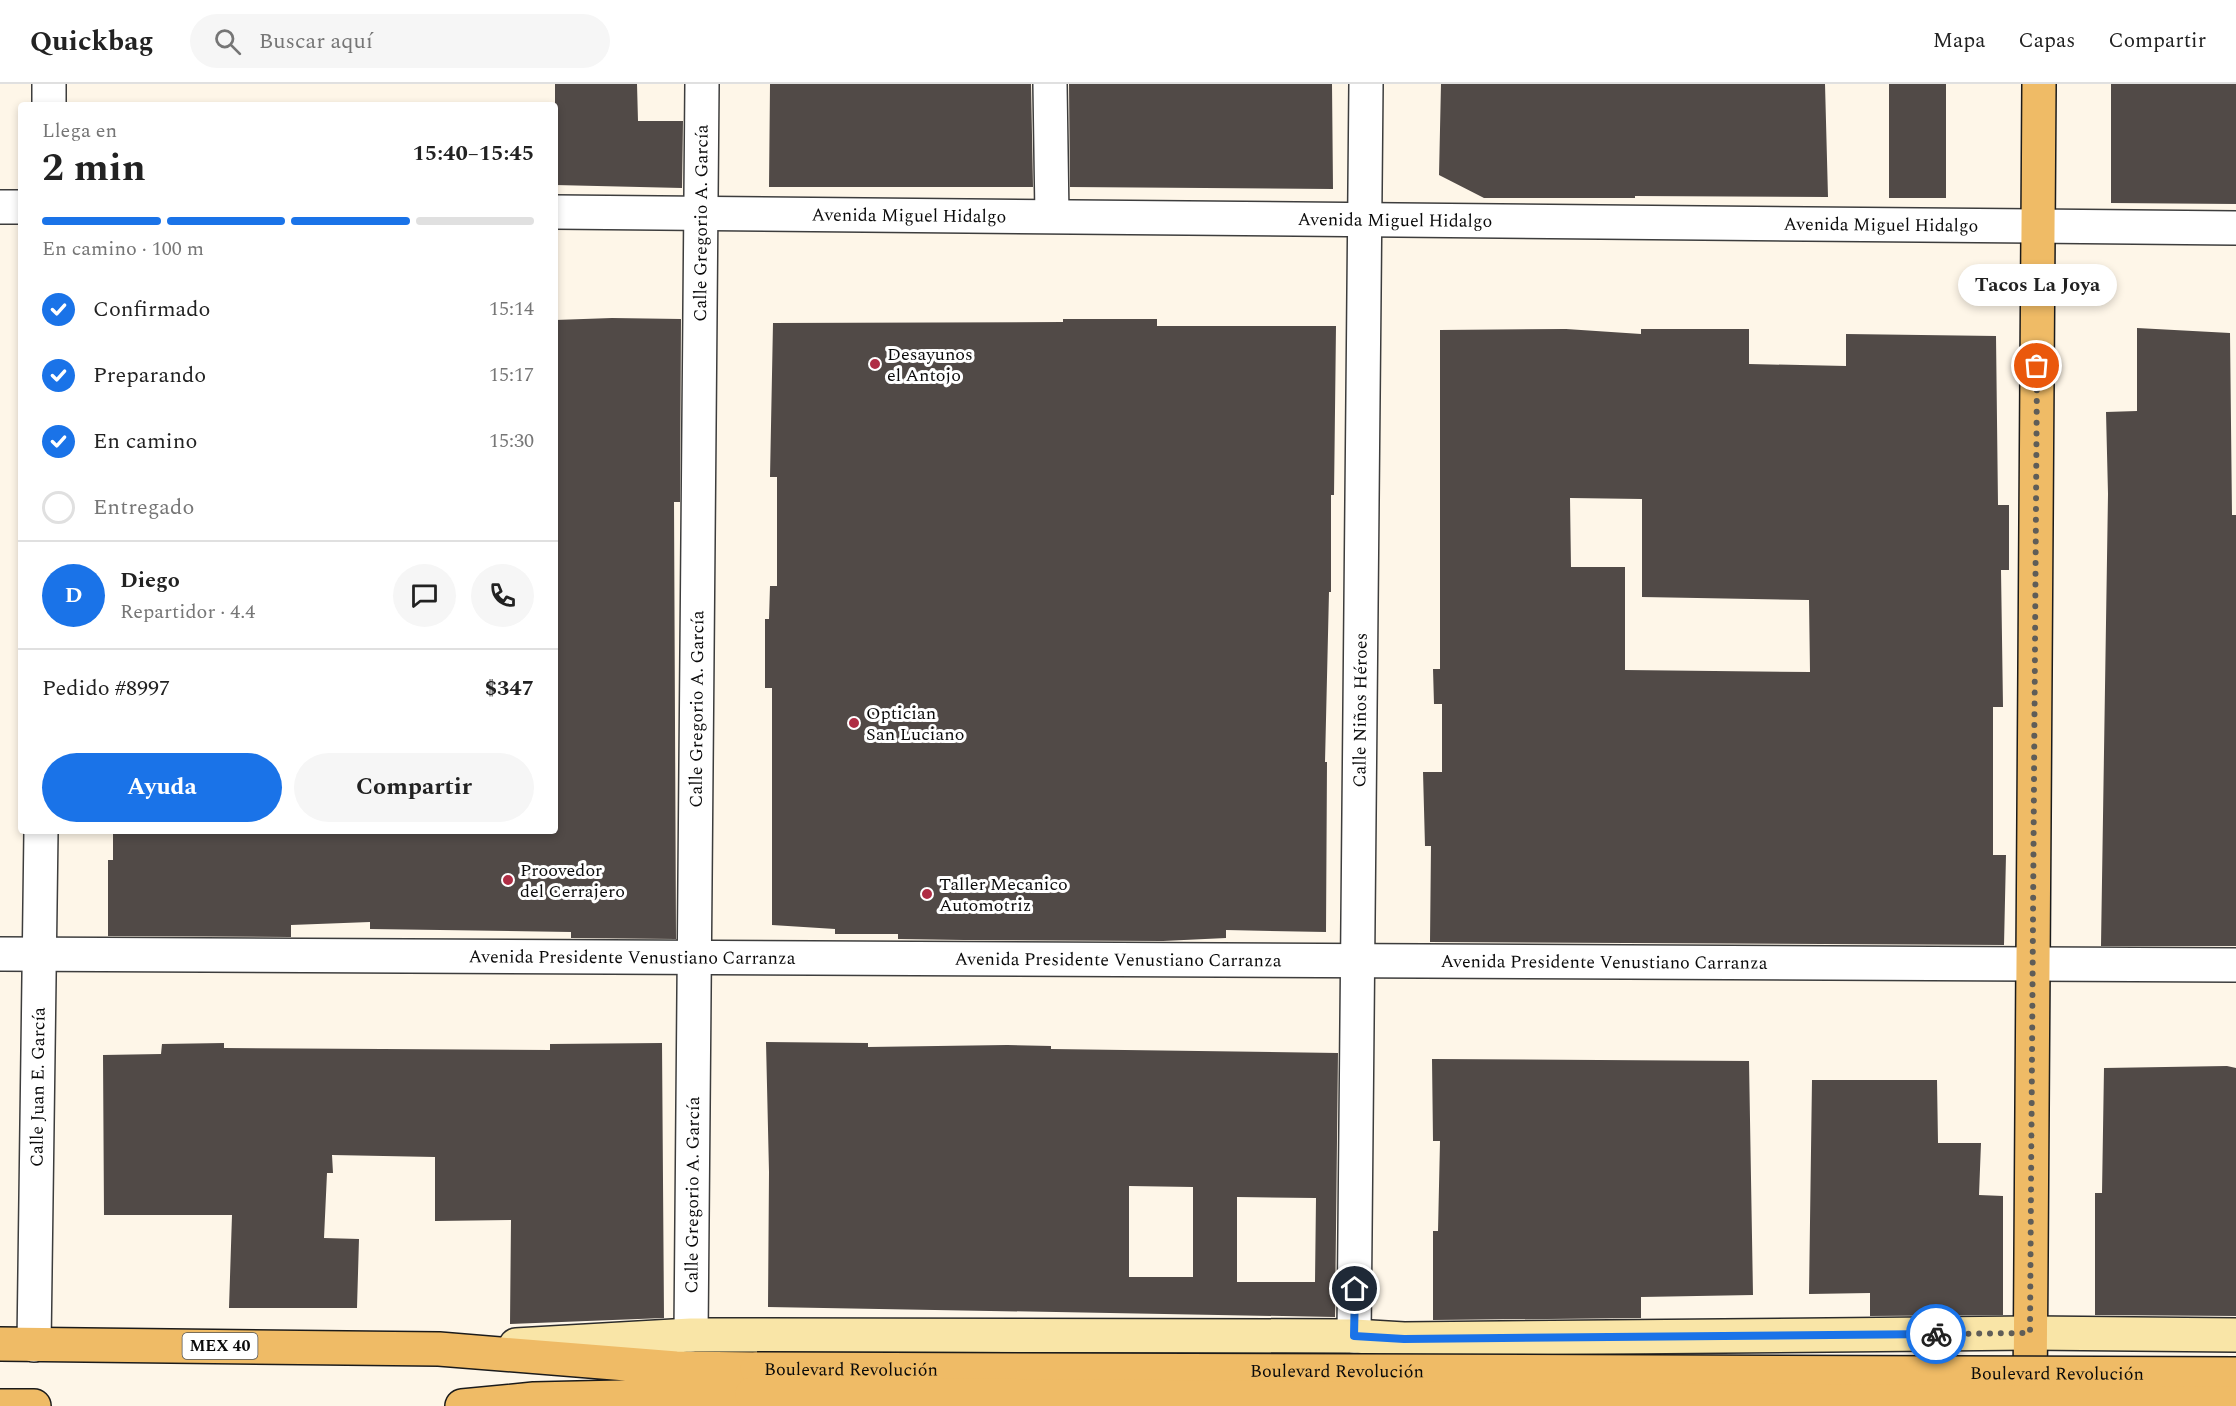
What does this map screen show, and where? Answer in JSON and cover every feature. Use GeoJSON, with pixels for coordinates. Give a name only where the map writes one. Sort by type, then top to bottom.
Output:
{"type":"FeatureCollection","features":[{"type":"Feature","properties":{"kind":"main road"},"geometry":{"type":"LineString","coordinates":[[2030,1406],[2039,84]]}},
{"type":"Feature","properties":{"kind":"main road","name":"MEX 40"},"geometry":{"type":"LineString","coordinates":[[0,1344],[439,1349],[691,1335],[1354,1336],[1404,1339],[2030,1333],[2236,1335]]}},
{"type":"Feature","properties":{"kind":"main road","name":"Boulevard Revolución"},"geometry":{"type":"LineString","coordinates":[[439,1349],[664,1368],[754,1382],[2236,1402]]}},
{"type":"Feature","properties":{"kind":"main road","name":"Boulevard Revolución"},"geometry":{"type":"LineString","coordinates":[[462,1406],[754,1382],[2236,1374]]}},
{"type":"Feature","properties":{"kind":"main road"},"geometry":{"type":"LineString","coordinates":[[0,1406],[34,1406]]}},
{"type":"Feature","properties":{"kind":"street"},"geometry":{"type":"LineString","coordinates":[[49,84],[49,102]]}},
{"type":"Feature","properties":{"kind":"street","name":"Calle Gregorio A. García"},"geometry":{"type":"LineString","coordinates":[[691,1335],[702,84]]}},
{"type":"Feature","properties":{"kind":"street"},"geometry":{"type":"LineString","coordinates":[[1050,84],[1052,216]]}},
{"type":"Feature","properties":{"kind":"street","name":"Calle Niños Héroes"},"geometry":{"type":"LineString","coordinates":[[1354,1336],[1365,84]]}},
{"type":"Feature","properties":{"kind":"street"},"geometry":{"type":"LineString","coordinates":[[0,207],[18,207]]}},
{"type":"Feature","properties":{"kind":"street","name":"Avenida Miguel Hidalgo"},"geometry":{"type":"LineString","coordinates":[[558,212],[2038,224],[2236,228]]}},
{"type":"Feature","properties":{"kind":"street","name":"Calle Juan E. García"},"geometry":{"type":"LineString","coordinates":[[34,1344],[40,834]]}},
{"type":"Feature","properties":{"kind":"street","name":"Avenida Presidente Venustiano Carranza"},"geometry":{"type":"LineString","coordinates":[[0,954],[2033,966],[2236,965]]}},
{"type":"Feature","properties":{"kind":"building"},"geometry":{"type":"Polygon","coordinates":[[[555,84],[637,84],[638,121],[683,121],[682,188],[558,185],[558,102],[555,102],[555,84]]]}},
{"type":"Feature","properties":{"kind":"building"},"geometry":{"type":"Polygon","coordinates":[[[770,84],[1031,84],[1033,187],[769,187],[770,84]]]}},
{"type":"Feature","properties":{"kind":"building"},"geometry":{"type":"Polygon","coordinates":[[[1069,84],[1332,84],[1333,189],[1070,187],[1069,84]]]}},
{"type":"Feature","properties":{"kind":"building"},"geometry":{"type":"Polygon","coordinates":[[[1441,84],[1825,84],[1828,197],[1484,198],[1439,175],[1441,84]]]}},
{"type":"Feature","properties":{"kind":"building"},"geometry":{"type":"Polygon","coordinates":[[[1889,84],[1946,84],[1946,198],[1889,198],[1889,84]]]}},
{"type":"Feature","properties":{"kind":"building"},"geometry":{"type":"Polygon","coordinates":[[[2111,84],[2236,84],[2236,204],[2111,203],[2111,84]]]}},
{"type":"Feature","properties":{"kind":"building"},"geometry":{"type":"Polygon","coordinates":[[[681,319],[680,502],[674,502],[676,939],[571,938],[571,932],[370,929],[370,922],[291,925],[291,937],[108,936],[108,860],[113,860],[113,834],[558,834],[558,320],[681,319]]]}},
{"type":"Feature","properties":{"kind":"building"},"geometry":{"type":"Polygon","coordinates":[[[1063,319],[1157,319],[1157,326],[1336,326],[1334,495],[1331,495],[1331,592],[1329,592],[1325,762],[1327,762],[1326,932],[1226,930],[1226,938],[1163,941],[964,940],[898,939],[898,934],[835,934],[835,929],[772,925],[772,688],[765,688],[765,619],[769,619],[770,586],[777,586],[777,477],[770,477],[773,323],[1063,322],[1063,319]]]}},
{"type":"Feature","properties":{"kind":"building"},"geometry":{"type":"Polygon","coordinates":[[[2137,328],[2230,333],[2232,515],[2236,515],[2236,946],[2101,946],[2108,494],[2106,412],[2137,411],[2137,328]]]}},
{"type":"Feature","properties":{"kind":"building"},"geometry":{"type":"Polygon","coordinates":[[[1566,329],[1641,334],[1641,329],[1749,329],[1749,364],[1846,366],[1846,334],[1996,336],[1998,505],[2009,505],[2009,570],[2001,570],[2003,707],[1993,707],[1993,855],[2006,855],[2004,945],[1430,942],[1431,846],[1425,846],[1423,772],[1442,772],[1442,704],[1434,704],[1433,669],[1440,669],[1440,330],[1566,329]],[[1570,498],[1571,567],[1625,567],[1625,670],[1810,672],[1809,600],[1642,597],[1642,499],[1570,498]]]}},
{"type":"Feature","properties":{"kind":"building"},"geometry":{"type":"Polygon","coordinates":[[[766,1042],[868,1043],[868,1047],[1007,1045],[1051,1046],[1051,1049],[1338,1053],[1335,1317],[768,1307],[769,1172],[766,1042]],[[1129,1186],[1129,1277],[1193,1277],[1193,1187],[1129,1186]],[[1237,1197],[1237,1282],[1315,1282],[1316,1198],[1237,1197]]]}},
{"type":"Feature","properties":{"kind":"building"},"geometry":{"type":"Polygon","coordinates":[[[224,1043],[224,1048],[550,1050],[550,1044],[662,1043],[664,1318],[510,1324],[511,1220],[435,1221],[435,1157],[332,1155],[333,1173],[327,1173],[324,1238],[359,1239],[357,1308],[229,1308],[232,1215],[104,1215],[103,1055],[161,1054],[162,1044],[224,1043]]]}},
{"type":"Feature","properties":{"kind":"building"},"geometry":{"type":"Polygon","coordinates":[[[1432,1059],[1749,1061],[1753,1295],[1641,1297],[1641,1318],[1433,1320],[1433,1231],[1438,1231],[1440,1141],[1433,1141],[1432,1059]]]}},
{"type":"Feature","properties":{"kind":"building"},"geometry":{"type":"Polygon","coordinates":[[[2227,1066],[2236,1068],[2236,1316],[2095,1315],[2095,1193],[2102,1193],[2104,1068],[2227,1066]]]}},
{"type":"Feature","properties":{"kind":"building"},"geometry":{"type":"Polygon","coordinates":[[[1812,1080],[1937,1080],[1938,1143],[1981,1143],[1979,1195],[2003,1196],[2003,1315],[1870,1316],[1870,1293],[1809,1294],[1812,1080]]]}},
{"type":"Feature","properties":{"kind":"way so far"},"geometry":{"type":"LineString","coordinates":[[1936,1334],[2030,1333],[2037,366]]}},
{"type":"Feature","properties":{"kind":"place","name":"Desayunos el Antojo"},"geometry":{"type":"Point","coordinates":[875,364]}},
{"type":"Feature","properties":{"kind":"place","name":"Tacos La Joya"},"geometry":{"type":"Point","coordinates":[2037,366]}},
{"type":"Feature","properties":{"kind":"place","name":"Optician San Luciano"},"geometry":{"type":"Point","coordinates":[854,723]}},
{"type":"Feature","properties":{"kind":"place","name":"Proovedor del Cerrajero"},"geometry":{"type":"Point","coordinates":[508,880]}},
{"type":"Feature","properties":{"kind":"place","name":"Taller Mecanico Automotriz"},"geometry":{"type":"Point","coordinates":[927,894]}},
{"type":"Feature","properties":{"kind":"route"},"geometry":{"type":"LineString","coordinates":[[1355,1289],[1354,1336],[1404,1339],[1936,1334]]}}]}
